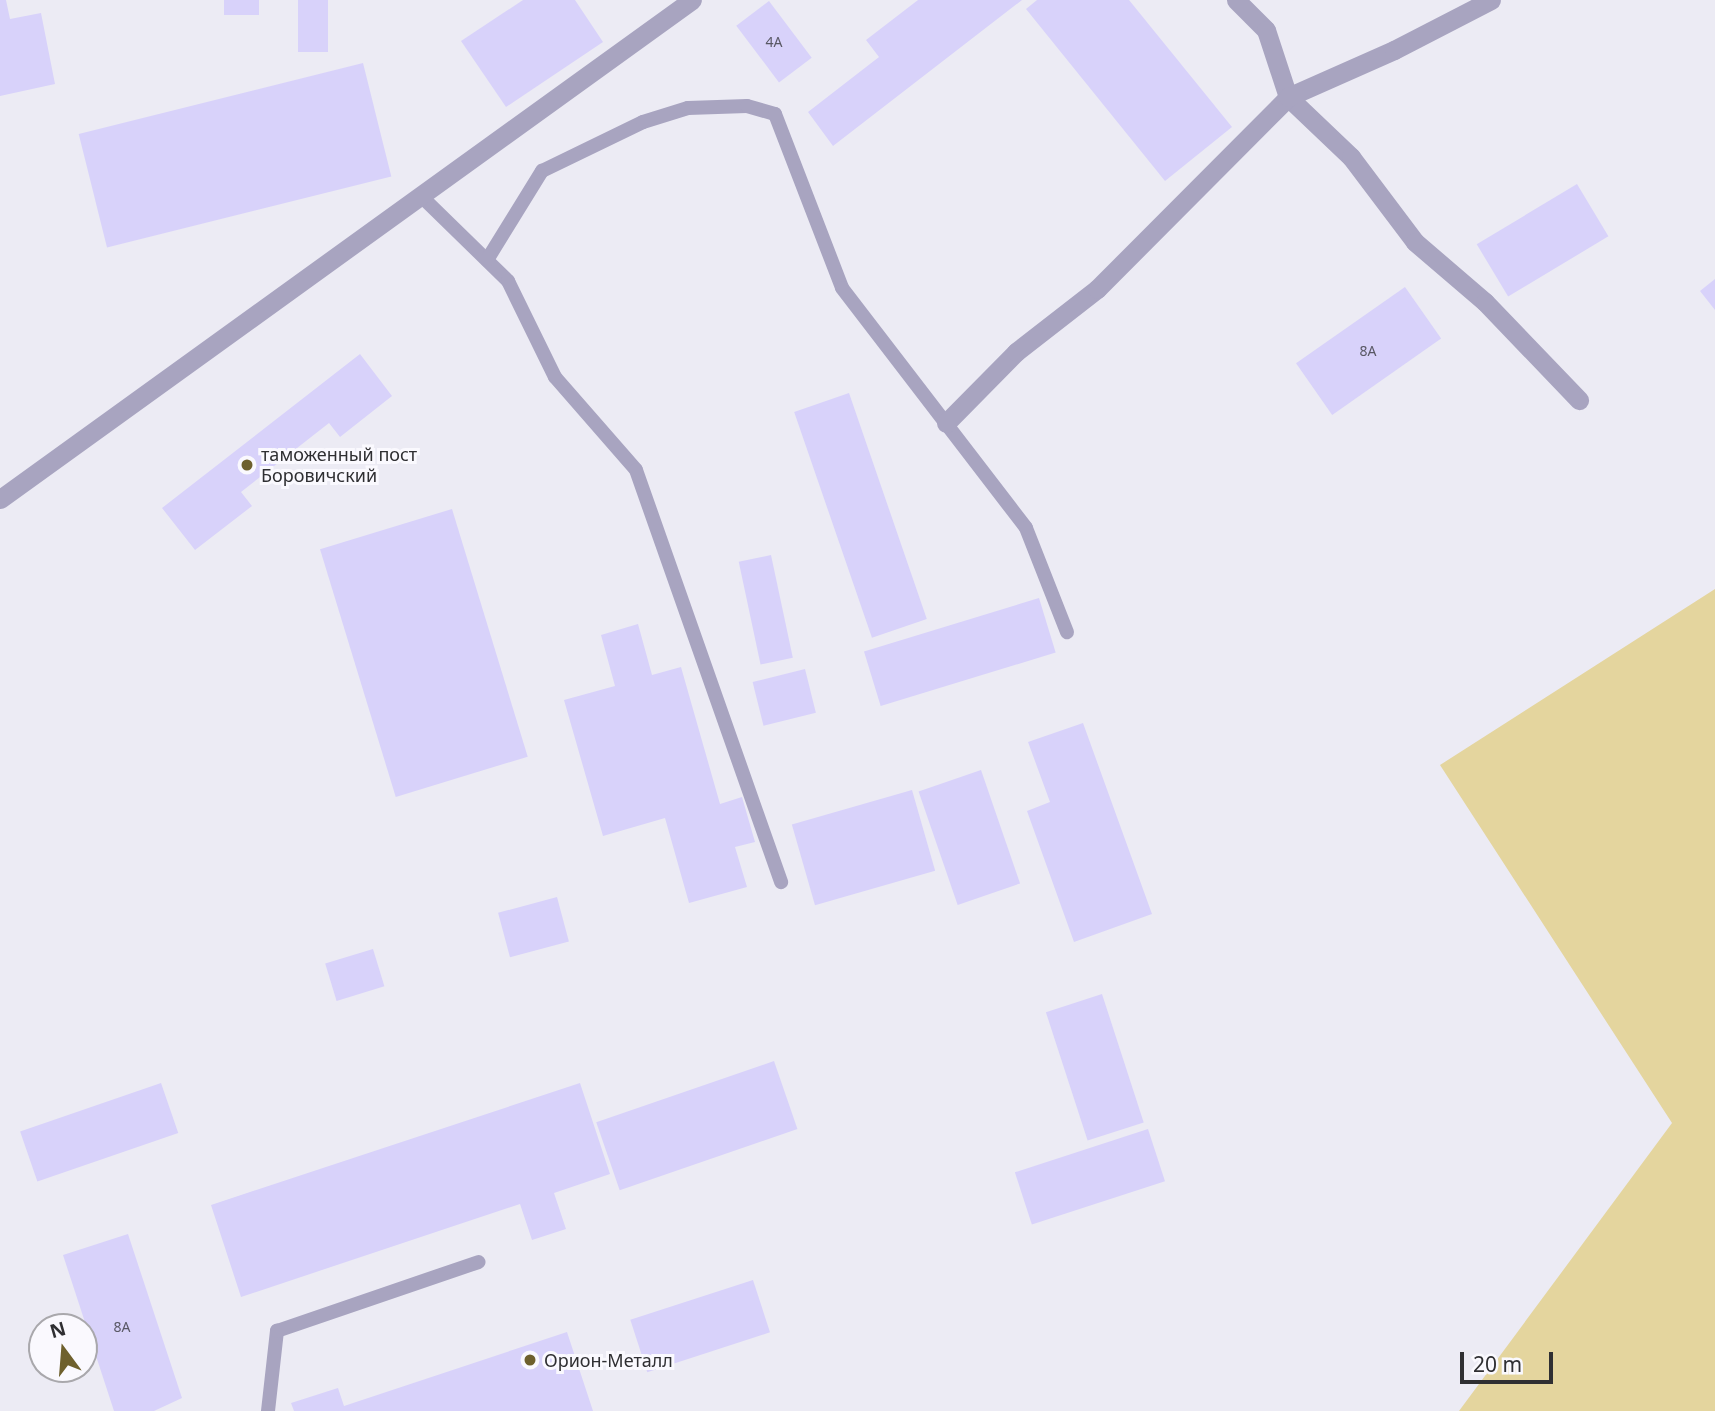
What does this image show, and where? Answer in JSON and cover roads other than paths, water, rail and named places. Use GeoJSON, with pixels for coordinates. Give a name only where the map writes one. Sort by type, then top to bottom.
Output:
{"type":"FeatureCollection","features":[{"type":"Feature","properties":{"kind":"street"},"geometry":{"type":"LineString","coordinates":[[0,499],[692,0]]}},
{"type":"Feature","properties":{"kind":"street"},"geometry":{"type":"LineString","coordinates":[[1236,0],[1266,30],[1289,97],[1351,157],[1415,242],[1485,302],[1579,400]]}},
{"type":"Feature","properties":{"kind":"street"},"geometry":{"type":"LineString","coordinates":[[947,423],[1016,352],[1097,289],[1289,97],[1394,50],[1491,0]]}},
{"type":"Feature","properties":{"kind":"lane"},"geometry":{"type":"LineString","coordinates":[[487,261],[542,171],[643,122],[688,108],[747,106],[775,114],[842,288],[1026,528],[1067,632]]}},
{"type":"Feature","properties":{"kind":"lane"},"geometry":{"type":"LineString","coordinates":[[421,196],[508,281],[555,377],[636,471],[781,882]]}},
{"type":"Feature","properties":{"kind":"lane"},"geometry":{"type":"LineString","coordinates":[[268,1411],[277,1331],[478,1262]]}},
{"type":"Feature","properties":{"kind":"place","name":"таможенный пост Боровичский"},"geometry":{"type":"Point","coordinates":[247,465]}},
{"type":"Feature","properties":{"kind":"place","name":"Орион-Металл"},"geometry":{"type":"Point","coordinates":[530,1360]}}]}
